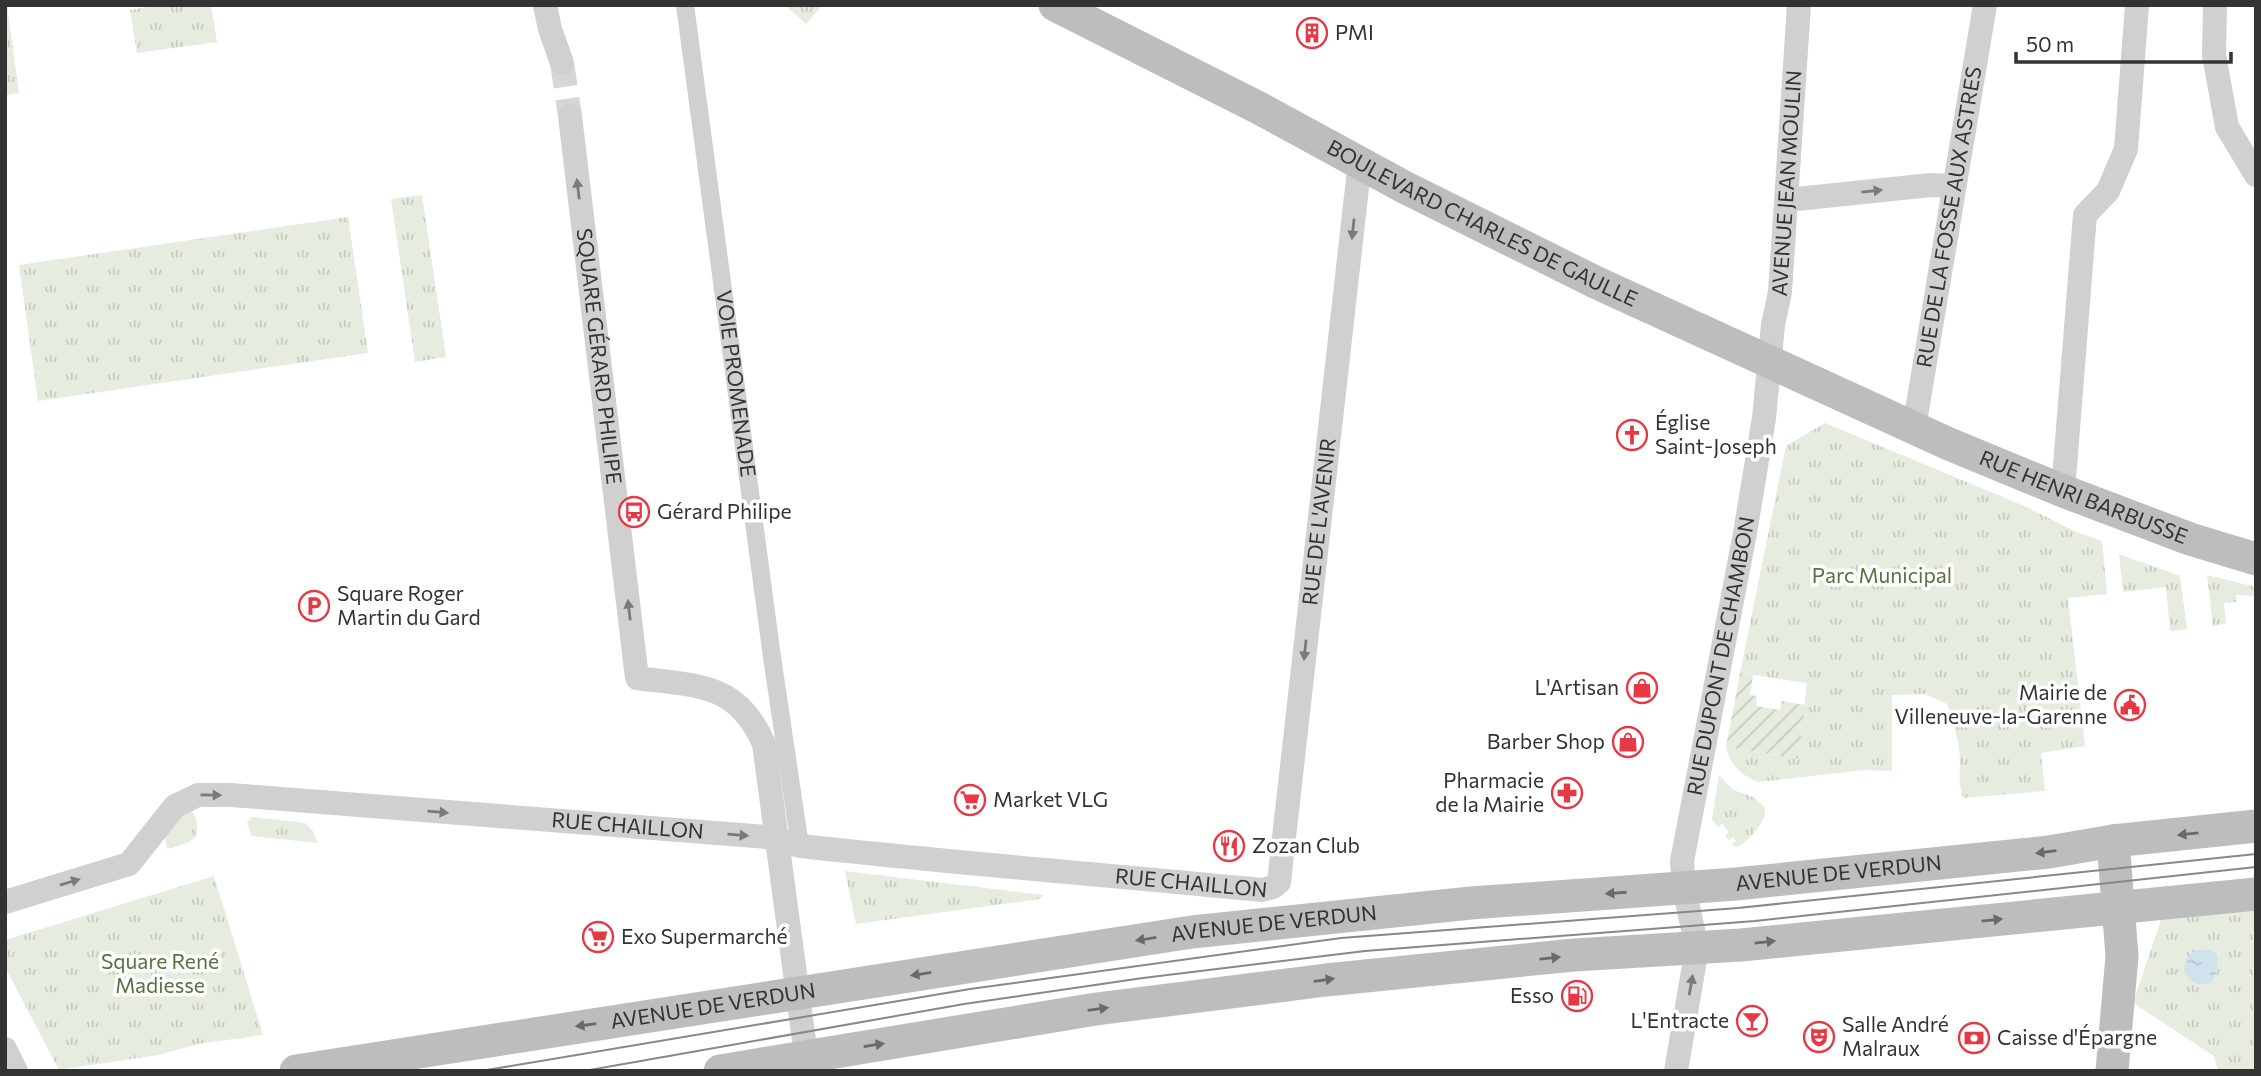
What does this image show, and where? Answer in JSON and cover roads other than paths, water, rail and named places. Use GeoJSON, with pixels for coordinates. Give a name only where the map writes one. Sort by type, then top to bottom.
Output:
{"type":"FeatureCollection","features":[{"type":"Feature","properties":{"kind":"main road","name":"BOULEVARD CHARLES DE GAULLE"},"geometry":{"type":"LineString","coordinates":[[1055,5],[1522,246],[1914,428]]}},
{"type":"Feature","properties":{"kind":"main road","name":"RUE HENRI BARBUSSE"},"geometry":{"type":"LineString","coordinates":[[1914,428],[2063,491],[2190,539],[2256,559]]}},
{"type":"Feature","properties":{"kind":"main road","name":"AVENUE DE VERDUN"},"geometry":{"type":"LineString","coordinates":[[296,1071],[1192,932],[1471,903],[1684,888],[2049,852],[2113,841],[2256,826]]}},
{"type":"Feature","properties":{"kind":"main road"},"geometry":{"type":"LineString","coordinates":[[2112,1071],[2122,956],[2113,841]]}},
{"type":"Feature","properties":{"kind":"main road"},"geometry":{"type":"LineString","coordinates":[[720,1071],[807,1063],[1096,1009],[1312,982],[1574,955],[1697,948],[2256,894]]}},
{"type":"Feature","properties":{"kind":"street","name":"VOIE PROMENADE"},"geometry":{"type":"LineString","coordinates":[[685,5],[772,657],[807,1063]]}},
{"type":"Feature","properties":{"kind":"street","name":"AVENUE JEAN MOULIN"},"geometry":{"type":"LineString","coordinates":[[1769,362],[1780,292],[1799,5]]}},
{"type":"Feature","properties":{"kind":"street","name":"RUE DE LA FOSSE AUX ASTRES"},"geometry":{"type":"LineString","coordinates":[[1914,428],[1985,5]]}},
{"type":"Feature","properties":{"kind":"street"},"geometry":{"type":"LineString","coordinates":[[2063,491],[2085,215],[2109,191],[2126,149],[2137,5]]}},
{"type":"Feature","properties":{"kind":"street"},"geometry":{"type":"LineString","coordinates":[[2215,5],[2214,55],[2227,127],[2256,175]]}},
{"type":"Feature","properties":{"kind":"street"},"geometry":{"type":"LineString","coordinates":[[548,17],[562,64]]}},
{"type":"Feature","properties":{"kind":"street","name":"SQUARE GÉRARD PHILIPE"},"geometry":{"type":"LineString","coordinates":[[570,116],[637,678],[708,688],[730,698],[744,710],[756,726],[764,744],[789,843]]}},
{"type":"Feature","properties":{"kind":"street","name":"RUE DE L'AVENIR"},"geometry":{"type":"LineString","coordinates":[[1279,882],[1360,162]]}},
{"type":"Feature","properties":{"kind":"street"},"geometry":{"type":"LineString","coordinates":[[1787,200],[1954,186]]}},
{"type":"Feature","properties":{"kind":"street","name":"RUE DUPONT DE CHAMBON"},"geometry":{"type":"LineString","coordinates":[[1697,948],[1684,888],[1682,861],[1745,533],[1764,418],[1769,362]]}},
{"type":"Feature","properties":{"kind":"street","name":"RUE CHAILLON"},"geometry":{"type":"LineString","coordinates":[[5,902],[129,864],[175,806],[198,795],[245,796],[767,838],[789,843],[1009,868],[1262,890],[1279,882]]}},
{"type":"Feature","properties":{"kind":"street"},"geometry":{"type":"LineString","coordinates":[[1676,1071],[1697,948]]}},
{"type":"Feature","properties":{"kind":"street"},"geometry":{"type":"LineString","coordinates":[[5,1049],[16,1071]]}},
{"type":"Feature","properties":{"kind":"water"},"geometry":{"type":"Polygon","coordinates":[[[2195,950],[2209,950],[2217,954],[2217,969],[2210,983],[2194,983],[2184,971],[2186,959],[2195,950]]]}},
{"type":"Feature","properties":{"kind":"tunnel"},"geometry":{"type":"LineString","coordinates":[[562,63],[570,116]]}},
{"type":"Feature","properties":{"kind":"tram line"},"geometry":{"type":"LineString","coordinates":[[481,1071],[970,989],[1341,938],[1738,908],[2256,854]]}},
{"type":"Feature","properties":{"kind":"tram line"},"geometry":{"type":"LineString","coordinates":[[584,1071],[964,1004],[1143,978],[1365,951],[1755,921],[2256,867]]}},
{"type":"Feature","properties":{"kind":"place","name":"PMI"},"geometry":{"type":"Point","coordinates":[1312,33]}},
{"type":"Feature","properties":{"kind":"place","name":"Église Saint-Joseph"},"geometry":{"type":"Point","coordinates":[1632,435]}},
{"type":"Feature","properties":{"kind":"place","name":"Gérard Philipe"},"geometry":{"type":"Point","coordinates":[634,512]}},
{"type":"Feature","properties":{"kind":"place","name":"Square Roger Martin du Gard"},"geometry":{"type":"Point","coordinates":[314,606]}},
{"type":"Feature","properties":{"kind":"place","name":"L'Artisan"},"geometry":{"type":"Point","coordinates":[1642,688]}},
{"type":"Feature","properties":{"kind":"place","name":"Mairie de Villeneuve-la-Garenne"},"geometry":{"type":"Point","coordinates":[2130,705]}},
{"type":"Feature","properties":{"kind":"place","name":"Barber Shop"},"geometry":{"type":"Point","coordinates":[1628,742]}},
{"type":"Feature","properties":{"kind":"place","name":"Pharmacie de la Mairie"},"geometry":{"type":"Point","coordinates":[1567,793]}},
{"type":"Feature","properties":{"kind":"place","name":"Market VLG"},"geometry":{"type":"Point","coordinates":[970,800]}},
{"type":"Feature","properties":{"kind":"place","name":"Zozan Club"},"geometry":{"type":"Point","coordinates":[1229,846]}},
{"type":"Feature","properties":{"kind":"place","name":"Exo Supermarché"},"geometry":{"type":"Point","coordinates":[598,937]}},
{"type":"Feature","properties":{"kind":"place","name":"Esso"},"geometry":{"type":"Point","coordinates":[1577,996]}},
{"type":"Feature","properties":{"kind":"place","name":"L'Entracte"},"geometry":{"type":"Point","coordinates":[1752,1021]}},
{"type":"Feature","properties":{"kind":"place","name":"Salle André Malraux"},"geometry":{"type":"Point","coordinates":[1819,1037]}},
{"type":"Feature","properties":{"kind":"place","name":"Caisse d'Épargne"},"geometry":{"type":"Point","coordinates":[1974,1038]}},
{"type":"Feature","properties":{"kind":"park label","name":"Parc Municipal"},"geometry":{"type":"Point","coordinates":[1882,576]}},
{"type":"Feature","properties":{"kind":"park label","name":"Square René Madiesse"},"geometry":{"type":"Point","coordinates":[160,974]}}]}
